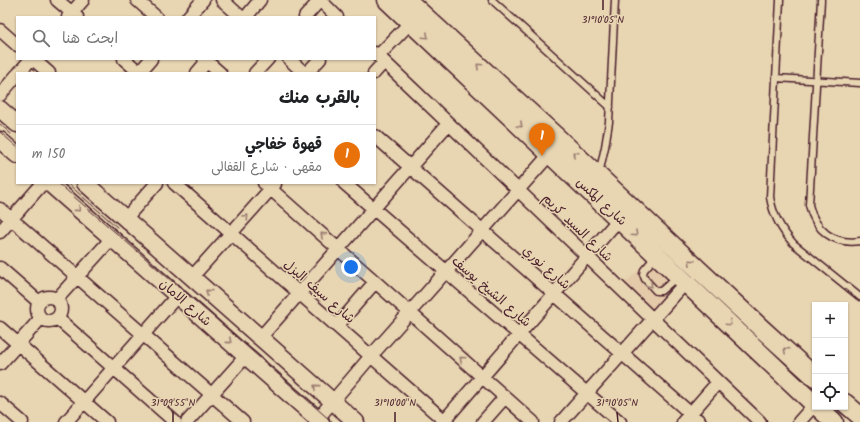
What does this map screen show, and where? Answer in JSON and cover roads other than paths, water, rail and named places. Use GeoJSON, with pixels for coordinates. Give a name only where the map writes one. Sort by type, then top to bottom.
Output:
{"type":"FeatureCollection","features":[{"type":"Feature","properties":{"kind":"main road","name":"شارع المكس"},"geometry":{"type":"LineString","coordinates":[[387,0],[812,401]]}},
{"type":"Feature","properties":{"kind":"main road","name":"شارع المكس"},"geometry":{"type":"LineString","coordinates":[[407,0],[761,328],[813,374]]}},
{"type":"Feature","properties":{"kind":"main road"},"geometry":{"type":"LineString","coordinates":[[848,406],[860,416]]}},
{"type":"Feature","properties":{"kind":"main road"},"geometry":{"type":"LineString","coordinates":[[821,410],[834,422]]}},
{"type":"Feature","properties":{"kind":"street"},"geometry":{"type":"LineString","coordinates":[[57,0],[72,16],[83,0]]}},
{"type":"Feature","properties":{"kind":"street"},"geometry":{"type":"LineString","coordinates":[[138,0],[155,16]]}},
{"type":"Feature","properties":{"kind":"street"},"geometry":{"type":"LineString","coordinates":[[189,16],[203,0]]}},
{"type":"Feature","properties":{"kind":"street"},"geometry":{"type":"LineString","coordinates":[[222,0],[240,16]]}},
{"type":"Feature","properties":{"kind":"street"},"geometry":{"type":"LineString","coordinates":[[247,16],[260,0]]}},
{"type":"Feature","properties":{"kind":"street"},"geometry":{"type":"LineString","coordinates":[[306,16],[320,0],[336,16]]}},
{"type":"Feature","properties":{"kind":"street"},"geometry":{"type":"LineString","coordinates":[[374,72],[379,57],[411,22]]}},
{"type":"Feature","properties":{"kind":"street"},"geometry":{"type":"LineString","coordinates":[[0,30],[16,44]]}},
{"type":"Feature","properties":{"kind":"street","name":"شارع السيد كريم"},"geometry":{"type":"LineString","coordinates":[[379,57],[760,422]]}},
{"type":"Feature","properties":{"kind":"street"},"geometry":{"type":"LineString","coordinates":[[20,72],[31,60]]}},
{"type":"Feature","properties":{"kind":"street"},"geometry":{"type":"LineString","coordinates":[[33,60],[48,72]]}},
{"type":"Feature","properties":{"kind":"street"},"geometry":{"type":"LineString","coordinates":[[125,60],[138,72]]}},
{"type":"Feature","properties":{"kind":"street"},"geometry":{"type":"LineString","coordinates":[[140,72],[150,60]]}},
{"type":"Feature","properties":{"kind":"street"},"geometry":{"type":"LineString","coordinates":[[198,72],[207,60],[219,72]]}},
{"type":"Feature","properties":{"kind":"street"},"geometry":{"type":"LineString","coordinates":[[256,72],[267,60]]}},
{"type":"Feature","properties":{"kind":"street"},"geometry":{"type":"LineString","coordinates":[[290,60],[305,72]]}},
{"type":"Feature","properties":{"kind":"street"},"geometry":{"type":"LineString","coordinates":[[307,72],[319,60]]}},
{"type":"Feature","properties":{"kind":"street"},"geometry":{"type":"LineString","coordinates":[[0,95],[16,76]]}},
{"type":"Feature","properties":{"kind":"street"},"geometry":{"type":"LineString","coordinates":[[0,109],[16,123]]}},
{"type":"Feature","properties":{"kind":"street"},"geometry":{"type":"LineString","coordinates":[[260,338],[448,124]]}},
{"type":"Feature","properties":{"kind":"street","name":"شارع نوري"},"geometry":{"type":"LineString","coordinates":[[376,137],[622,354],[686,418],[700,422]]}},
{"type":"Feature","properties":{"kind":"street"},"geometry":{"type":"LineString","coordinates":[[0,140],[16,154]]}},
{"type":"Feature","properties":{"kind":"street"},"geometry":{"type":"LineString","coordinates":[[318,421],[371,356],[550,154]]}},
{"type":"Feature","properties":{"kind":"street"},"geometry":{"type":"LineString","coordinates":[[0,232],[42,184]]}},
{"type":"Feature","properties":{"kind":"street","name":"شارع الامان"},"geometry":{"type":"LineString","coordinates":[[50,184],[318,421]]}},
{"type":"Feature","properties":{"kind":"street","name":"شارع الامان"},"geometry":{"type":"LineString","coordinates":[[86,184],[356,422]]}},
{"type":"Feature","properties":{"kind":"street"},"geometry":{"type":"LineString","coordinates":[[125,219],[156,184]]}},
{"type":"Feature","properties":{"kind":"street","name":"شارع سيف اليزل"},"geometry":{"type":"LineString","coordinates":[[175,184],[444,422]]}},
{"type":"Feature","properties":{"kind":"street","name":"شارع الشيخ يوسف"},"geometry":{"type":"LineString","coordinates":[[345,184],[620,422]]}},
{"type":"Feature","properties":{"kind":"street"},"geometry":{"type":"LineString","coordinates":[[192,277],[231,233],[270,185],[338,249],[533,422]]}},
{"type":"Feature","properties":{"kind":"street"},"geometry":{"type":"LineString","coordinates":[[0,209],[243,422]]}},
{"type":"Feature","properties":{"kind":"street"},"geometry":{"type":"LineString","coordinates":[[444,422],[619,219]]}},
{"type":"Feature","properties":{"kind":"street"},"geometry":{"type":"LineString","coordinates":[[57,299],[112,238]]}},
{"type":"Feature","properties":{"kind":"street"},"geometry":{"type":"LineString","coordinates":[[0,268],[39,302]]}},
{"type":"Feature","properties":{"kind":"street"},"geometry":{"type":"LineString","coordinates":[[561,422],[653,320],[682,279]]}},
{"type":"Feature","properties":{"kind":"street"},"geometry":{"type":"LineString","coordinates":[[337,326],[375,282]]}},
{"type":"Feature","properties":{"kind":"street"},"geometry":{"type":"LineString","coordinates":[[66,422],[177,296]]}},
{"type":"Feature","properties":{"kind":"street"},"geometry":{"type":"LineString","coordinates":[[45,297],[54,297],[57,299],[61,304],[61,314],[53,321],[44,320],[41,318],[37,308],[39,302],[45,297]]}},
{"type":"Feature","properties":{"kind":"street"},"geometry":{"type":"LineString","coordinates":[[0,364],[41,318]]}},
{"type":"Feature","properties":{"kind":"street"},"geometry":{"type":"LineString","coordinates":[[57,318],[175,422]]}},
{"type":"Feature","properties":{"kind":"street"},"geometry":{"type":"LineString","coordinates":[[0,328],[108,422]]}},
{"type":"Feature","properties":{"kind":"street"},"geometry":{"type":"LineString","coordinates":[[187,422],[246,356]]}},
{"type":"Feature","properties":{"kind":"street"},"geometry":{"type":"LineString","coordinates":[[686,418],[718,382]]}},
{"type":"Feature","properties":{"kind":"street"},"geometry":{"type":"LineString","coordinates":[[483,422],[505,397]]}},
{"type":"Feature","properties":{"kind":"street"},"geometry":{"type":"LineString","coordinates":[[0,403],[22,422]]}},
{"type":"Feature","properties":{"kind":"street"},"geometry":{"type":"LineString","coordinates":[[799,422],[812,407]]}},
{"type":"Feature","properties":{"kind":"lane"},"geometry":{"type":"LineString","coordinates":[[492,0],[610,107]]}},
{"type":"Feature","properties":{"kind":"lane"},"geometry":{"type":"LineString","coordinates":[[598,176],[609,122],[615,0]]}},
{"type":"Feature","properties":{"kind":"lane"},"geometry":{"type":"LineString","coordinates":[[780,0],[770,197],[773,213],[781,229],[794,244],[860,297]]}},
{"type":"Feature","properties":{"kind":"lane"},"geometry":{"type":"LineString","coordinates":[[821,0],[809,205],[816,224],[823,232],[832,238],[842,241],[860,241]]}},
{"type":"Feature","properties":{"kind":"lane"},"geometry":{"type":"LineString","coordinates":[[776,78],[860,83]]}},
{"type":"Feature","properties":{"kind":"lane"},"geometry":{"type":"LineString","coordinates":[[657,255],[642,274],[656,291],[660,292],[682,279]]}},
{"type":"Feature","properties":{"kind":"tram line"},"geometry":{"type":"LineString","coordinates":[[0,124],[11,134]]}},
{"type":"Feature","properties":{"kind":"tram line"},"geometry":{"type":"LineString","coordinates":[[0,132],[16,146]]}},
{"type":"Feature","properties":{"kind":"tram line"},"geometry":{"type":"LineString","coordinates":[[59,184],[216,319],[332,422]]}},
{"type":"Feature","properties":{"kind":"tram line"},"geometry":{"type":"LineString","coordinates":[[68,184],[117,227]]}},
{"type":"Feature","properties":{"kind":"place","name":"قهوة خفاجي"},"geometry":{"type":"Point","coordinates":[542,156]}}]}
